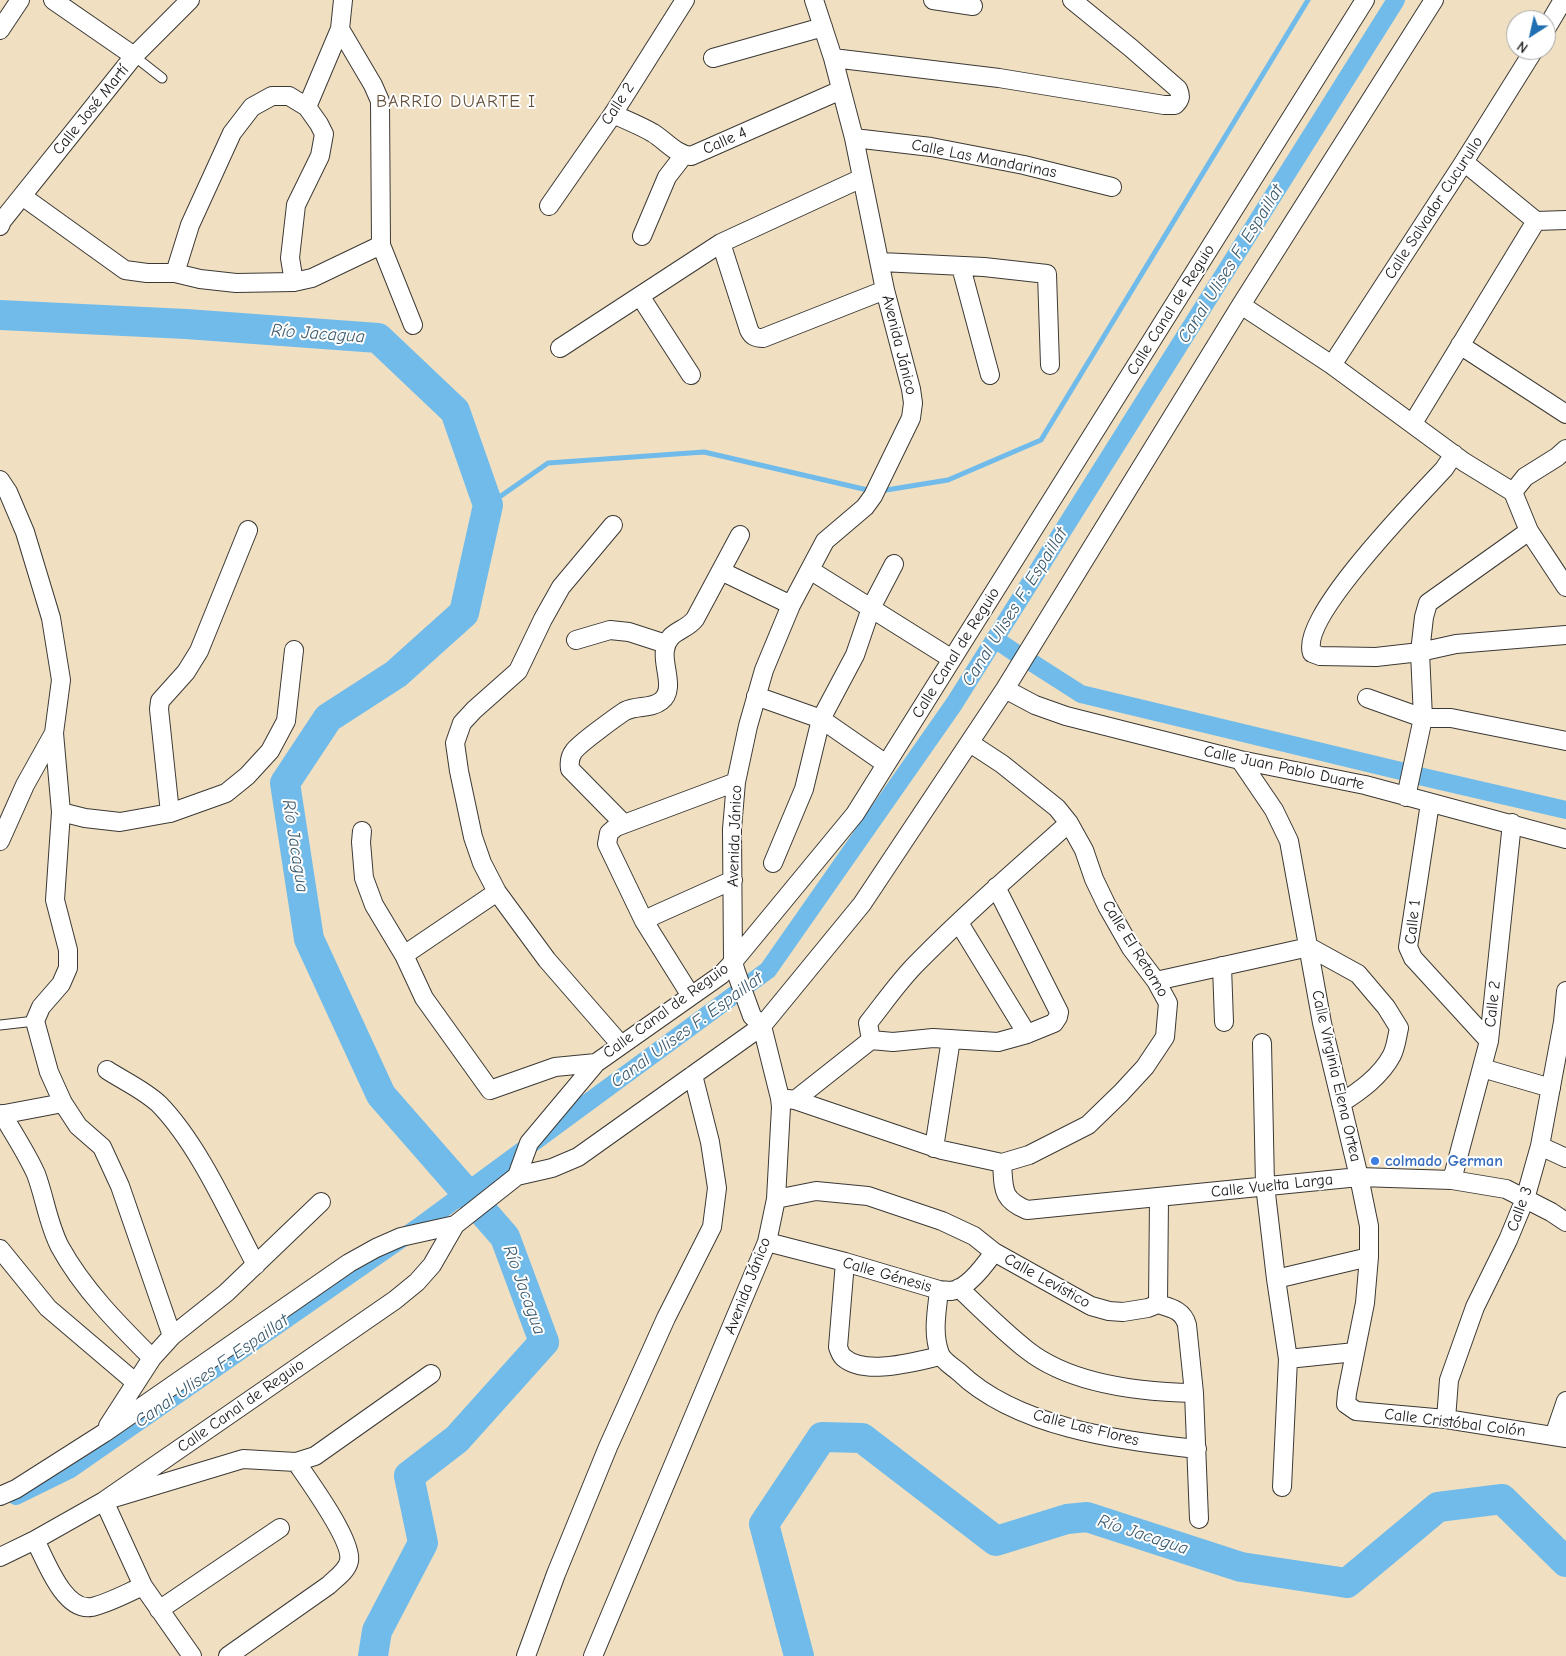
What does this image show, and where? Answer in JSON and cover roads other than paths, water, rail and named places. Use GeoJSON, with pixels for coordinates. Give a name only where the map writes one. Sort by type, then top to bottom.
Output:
{"type":"FeatureCollection","features":[{"type":"Feature","properties":{"kind":"street"},"geometry":{"type":"LineString","coordinates":[[0,30],[20,0]]}},
{"type":"Feature","properties":{"kind":"street"},"geometry":{"type":"LineString","coordinates":[[53,0],[134,56]]}},
{"type":"Feature","properties":{"kind":"street","name":"Calle José Martí"},"geometry":{"type":"LineString","coordinates":[[0,226],[2,221],[134,56],[190,0]]}},
{"type":"Feature","properties":{"kind":"street"},"geometry":{"type":"LineString","coordinates":[[307,107],[340,29],[343,0]]}},
{"type":"Feature","properties":{"kind":"street","name":"Calle 2"},"geometry":{"type":"LineString","coordinates":[[549,206],[613,114],[685,0]]}},
{"type":"Feature","properties":{"kind":"street","name":"Avenida Jánico"},"geometry":{"type":"LineString","coordinates":[[593,1656],[767,1242],[776,1199],[781,1107],[788,1099],[735,967],[732,829],[736,782],[748,726],[764,670],[791,605],[825,541],[865,507],[876,490],[911,418],[912,389],[885,290],[881,262],[854,138],[833,58],[814,0]]}},
{"type":"Feature","properties":{"kind":"street"},"geometry":{"type":"LineString","coordinates":[[933,0],[973,6]]}},
{"type":"Feature","properties":{"kind":"street"},"geometry":{"type":"LineString","coordinates":[[833,58],[999,78],[1164,105],[1176,105],[1180,99],[1178,89],[1132,48],[1072,0]]}},
{"type":"Feature","properties":{"kind":"street","name":"Calle Canal de Reguio"},"geometry":{"type":"LineString","coordinates":[[0,1557],[35,1540],[104,1501],[395,1300],[417,1282],[432,1265],[455,1225],[517,1176],[529,1143],[596,1063],[720,975],[735,967],[855,814],[1365,0]]}},
{"type":"Feature","properties":{"kind":"street"},"geometry":{"type":"LineString","coordinates":[[517,1176],[552,1168],[578,1157],[693,1075],[757,1021],[862,904],[1005,689],[1241,305],[1434,0]]}},
{"type":"Feature","properties":{"kind":"street"},"geometry":{"type":"LineString","coordinates":[[1556,12],[1563,0]]}},
{"type":"Feature","properties":{"kind":"street"},"geometry":{"type":"LineString","coordinates":[[713,58],[823,27]]}},
{"type":"Feature","properties":{"kind":"street"},"geometry":{"type":"LineString","coordinates":[[340,29],[373,85],[380,101],[381,245],[413,325]]}},
{"type":"Feature","properties":{"kind":"street","name":"Calle Salvador Cucurullo"},"geometry":{"type":"LineString","coordinates":[[1332,365],[1528,60]]}},
{"type":"Feature","properties":{"kind":"street","name":"Calle 4"},"geometry":{"type":"LineString","coordinates":[[613,114],[655,134],[673,149],[684,155],[691,156],[841,90]]}},
{"type":"Feature","properties":{"kind":"street"},"geometry":{"type":"LineString","coordinates":[[175,273],[190,225],[232,133],[252,107],[272,96],[289,96],[307,107],[324,134],[320,156],[296,205],[290,258],[294,282]]}},
{"type":"Feature","properties":{"kind":"street","name":"Calle Las Mandarinas"},"geometry":{"type":"LineString","coordinates":[[854,138],[931,147],[1024,165],[1112,186]]}},
{"type":"Feature","properties":{"kind":"street"},"geometry":{"type":"LineString","coordinates":[[642,236],[667,177],[684,155]]}},
{"type":"Feature","properties":{"kind":"street"},"geometry":{"type":"LineString","coordinates":[[1464,162],[1536,221],[1566,220]]}},
{"type":"Feature","properties":{"kind":"street"},"geometry":{"type":"LineString","coordinates":[[560,348],[721,243],[862,178]]}},
{"type":"Feature","properties":{"kind":"street"},"geometry":{"type":"LineString","coordinates":[[22,196],[125,270],[147,273],[175,273],[200,279],[236,283],[294,282],[312,278],[381,245]]}},
{"type":"Feature","properties":{"kind":"street"},"geometry":{"type":"LineString","coordinates":[[1413,424],[1536,221]]}},
{"type":"Feature","properties":{"kind":"street"},"geometry":{"type":"LineString","coordinates":[[721,243],[749,330],[756,338],[763,338],[885,290]]}},
{"type":"Feature","properties":{"kind":"street"},"geometry":{"type":"LineString","coordinates":[[881,262],[984,267],[1047,274],[1050,365]]}},
{"type":"Feature","properties":{"kind":"street"},"geometry":{"type":"LineString","coordinates":[[962,267],[990,375]]}},
{"type":"Feature","properties":{"kind":"street"},"geometry":{"type":"LineString","coordinates":[[640,296],[691,375]]}},
{"type":"Feature","properties":{"kind":"street"},"geometry":{"type":"LineString","coordinates":[[1241,305],[1332,365],[1454,454],[1513,492],[1529,531],[1566,587]]}},
{"type":"Feature","properties":{"kind":"street"},"geometry":{"type":"LineString","coordinates":[[1460,345],[1566,414]]}},
{"type":"Feature","properties":{"kind":"street"},"geometry":{"type":"LineString","coordinates":[[1454,454],[1439,475],[1354,568],[1318,623],[1310,648],[1315,655],[1320,656],[1376,657],[1420,652],[1456,644],[1566,635]]}},
{"type":"Feature","properties":{"kind":"street"},"geometry":{"type":"LineString","coordinates":[[1513,492],[1525,477],[1563,456]]}},
{"type":"Feature","properties":{"kind":"street"},"geometry":{"type":"LineString","coordinates":[[0,480],[8,492],[25,532],[51,618],[61,680],[54,733],[61,812],[55,900],[68,950],[68,968],[61,984],[41,1007],[35,1021],[49,1072],[63,1103],[78,1126],[102,1147],[117,1178],[172,1336]]}},
{"type":"Feature","properties":{"kind":"street"},"geometry":{"type":"LineString","coordinates":[[613,526],[561,587],[518,671],[462,723],[455,743],[458,771],[473,837],[482,863],[498,892],[547,960],[621,1045]]}},
{"type":"Feature","properties":{"kind":"street"},"geometry":{"type":"LineString","coordinates":[[170,813],[159,709],[160,701],[186,672],[199,651],[248,530]]}},
{"type":"Feature","properties":{"kind":"street"},"geometry":{"type":"LineString","coordinates":[[1406,797],[1422,718],[1420,652],[1424,618],[1428,603],[1529,531]]}},
{"type":"Feature","properties":{"kind":"street"},"geometry":{"type":"LineString","coordinates":[[624,824],[570,769],[571,756],[578,746],[627,710],[655,706],[664,699],[668,688],[664,653],[666,644],[671,636],[690,626],[695,619],[740,535]]}},
{"type":"Feature","properties":{"kind":"street"},"geometry":{"type":"LineString","coordinates":[[773,863],[804,789],[821,719],[855,655],[871,608],[894,564]]}},
{"type":"Feature","properties":{"kind":"street"},"geometry":{"type":"LineString","coordinates":[[810,570],[952,659]]}},
{"type":"Feature","properties":{"kind":"street"},"geometry":{"type":"LineString","coordinates":[[720,571],[791,605]]}},
{"type":"Feature","properties":{"kind":"street"},"geometry":{"type":"LineString","coordinates":[[576,640],[610,630],[629,632],[666,644]]}},
{"type":"Feature","properties":{"kind":"street"},"geometry":{"type":"LineString","coordinates":[[61,812],[85,818],[120,822],[170,813],[226,793],[247,776],[270,752],[286,721],[294,650]]}},
{"type":"Feature","properties":{"kind":"street","name":"Calle Juan Pablo Duarte"},"geometry":{"type":"LineString","coordinates":[[1005,689],[1035,705],[1066,716],[1240,760],[1365,785],[1566,839]]}},
{"type":"Feature","properties":{"kind":"street"},"geometry":{"type":"LineString","coordinates":[[756,696],[821,719],[886,764]]}},
{"type":"Feature","properties":{"kind":"street"},"geometry":{"type":"LineString","coordinates":[[1367,698],[1422,718],[1451,718],[1566,741]]}},
{"type":"Feature","properties":{"kind":"street"},"geometry":{"type":"LineString","coordinates":[[0,841],[25,785],[54,733]]}},
{"type":"Feature","properties":{"kind":"street","name":"Calle El Retorno"},"geometry":{"type":"LineString","coordinates":[[970,743],[1002,764],[1057,808],[1069,823],[1084,850],[1094,879],[1107,906],[1131,948],[1156,981],[1168,1003],[1165,1037],[1145,1067],[1088,1125],[1046,1147],[1002,1163]]}},
{"type":"Feature","properties":{"kind":"street","name":"Calle Virginia Elena Ortea"},"geometry":{"type":"LineString","coordinates":[[1240,760],[1274,810],[1288,841],[1322,1023],[1369,1226],[1369,1257],[1365,1303],[1346,1404]]}},
{"type":"Feature","properties":{"kind":"street"},"geometry":{"type":"LineString","coordinates":[[691,996],[644,921],[607,844],[609,833],[616,827],[736,782]]}},
{"type":"Feature","properties":{"kind":"street","name":"Calle 1"},"geometry":{"type":"LineString","coordinates":[[1430,803],[1408,947],[1412,958],[1489,1041]]}},
{"type":"Feature","properties":{"kind":"street"},"geometry":{"type":"LineString","coordinates":[[871,1040],[868,1023],[915,964],[959,923],[974,906],[1069,823]]}},
{"type":"Feature","properties":{"kind":"street","name":"Calle 2"},"geometry":{"type":"LineString","coordinates":[[1452,1180],[1489,1041],[1512,823]]}},
{"type":"Feature","properties":{"kind":"street"},"geometry":{"type":"LineString","coordinates":[[362,831],[360,842],[364,878],[374,905],[404,955],[424,998],[490,1090],[555,1067],[596,1063]]}},
{"type":"Feature","properties":{"kind":"street"},"geometry":{"type":"LineString","coordinates":[[644,921],[733,880]]}},
{"type":"Feature","properties":{"kind":"street"},"geometry":{"type":"LineString","coordinates":[[788,1099],[871,1040],[892,1042],[933,1038],[998,1042],[1027,1034],[1054,1023],[1059,1012],[996,887]]}},
{"type":"Feature","properties":{"kind":"street"},"geometry":{"type":"LineString","coordinates":[[404,955],[498,892]]}},
{"type":"Feature","properties":{"kind":"street"},"geometry":{"type":"LineString","coordinates":[[959,923],[1027,1034]]}},
{"type":"Feature","properties":{"kind":"street"},"geometry":{"type":"LineString","coordinates":[[1156,981],[1308,948],[1358,974],[1386,1007],[1399,1028],[1392,1055],[1380,1071],[1365,1088],[1341,1103]]}},
{"type":"Feature","properties":{"kind":"street"},"geometry":{"type":"LineString","coordinates":[[1222,966],[1224,1022]]}},
{"type":"Feature","properties":{"kind":"street","name":"Calle 3"},"geometry":{"type":"LineString","coordinates":[[1446,1419],[1449,1380],[1475,1307],[1508,1240],[1525,1199],[1540,1146],[1565,1022],[1566,991]]}},
{"type":"Feature","properties":{"kind":"street"},"geometry":{"type":"LineString","coordinates":[[934,1148],[952,1039]]}},
{"type":"Feature","properties":{"kind":"street"},"geometry":{"type":"LineString","coordinates":[[1262,1043],[1265,1185],[1288,1359],[1282,1487]]}},
{"type":"Feature","properties":{"kind":"street"},"geometry":{"type":"LineString","coordinates":[[1482,1068],[1552,1088]]}},
{"type":"Feature","properties":{"kind":"street"},"geometry":{"type":"LineString","coordinates":[[107,1070],[149,1095],[186,1138],[215,1186],[256,1265]]}},
{"type":"Feature","properties":{"kind":"street"},"geometry":{"type":"LineString","coordinates":[[526,1656],[556,1574],[608,1447],[666,1318],[712,1227],[717,1188],[710,1142],[693,1075]]}},
{"type":"Feature","properties":{"kind":"street"},"geometry":{"type":"LineString","coordinates":[[788,1099],[934,1148],[1002,1163]]}},
{"type":"Feature","properties":{"kind":"street"},"geometry":{"type":"LineString","coordinates":[[63,1103],[1,1115],[36,1174],[52,1228],[59,1245],[72,1266],[107,1312],[152,1358]]}},
{"type":"Feature","properties":{"kind":"street"},"geometry":{"type":"LineString","coordinates":[[1540,1146],[1566,1158]]}},
{"type":"Feature","properties":{"kind":"street","name":"Calle Vuelta Larga"},"geometry":{"type":"LineString","coordinates":[[1002,1163],[1004,1192],[1013,1204],[1027,1210],[1359,1177],[1452,1180],[1506,1190],[1551,1212],[1566,1222]]}},
{"type":"Feature","properties":{"kind":"street","name":"Calle Levístico"},"geometry":{"type":"LineString","coordinates":[[776,1199],[816,1191],[868,1196],[942,1221],[974,1236],[994,1252],[1091,1306],[1109,1311],[1123,1312],[1148,1308],[1158,1304]]}},
{"type":"Feature","properties":{"kind":"street"},"geometry":{"type":"LineString","coordinates":[[1159,1198],[1158,1304],[1180,1312],[1186,1320],[1194,1392],[1199,1519]]}},
{"type":"Feature","properties":{"kind":"street"},"geometry":{"type":"LineString","coordinates":[[104,1433],[135,1382],[152,1358],[172,1336],[226,1293],[322,1202]]}},
{"type":"Feature","properties":{"kind":"street","name":"Calle Canal de Reguio"},"geometry":{"type":"LineString","coordinates":[[0,1496],[16,1489],[104,1433],[349,1263],[376,1248],[401,1238],[455,1225]]}},
{"type":"Feature","properties":{"kind":"street","name":"Calle Génesis"},"geometry":{"type":"LineString","coordinates":[[767,1242],[845,1262],[939,1290],[950,1291],[959,1288]]}},
{"type":"Feature","properties":{"kind":"street"},"geometry":{"type":"LineString","coordinates":[[0,1249],[48,1308],[135,1382]]}},
{"type":"Feature","properties":{"kind":"street"},"geometry":{"type":"LineString","coordinates":[[994,1252],[985,1265],[959,1288],[1028,1351],[1056,1367],[1089,1379],[1133,1388],[1194,1392]]}},
{"type":"Feature","properties":{"kind":"street"},"geometry":{"type":"LineString","coordinates":[[1276,1279],[1369,1257]]}},
{"type":"Feature","properties":{"kind":"street"},"geometry":{"type":"LineString","coordinates":[[845,1262],[838,1347],[842,1357],[871,1368],[892,1366],[941,1356],[935,1335],[939,1290]]}},
{"type":"Feature","properties":{"kind":"street"},"geometry":{"type":"LineString","coordinates":[[1288,1359],[1355,1352]]}},
{"type":"Feature","properties":{"kind":"street","name":"Calle Las Flores"},"geometry":{"type":"LineString","coordinates":[[941,1356],[972,1386],[1006,1406],[1066,1427],[1139,1443],[1197,1449]]}},
{"type":"Feature","properties":{"kind":"street"},"geometry":{"type":"LineString","coordinates":[[192,1656],[143,1586],[104,1501],[243,1459],[296,1462],[315,1456],[432,1374]]}},
{"type":"Feature","properties":{"kind":"street"},"geometry":{"type":"LineString","coordinates":[[1560,1437],[1566,1401]]}},
{"type":"Feature","properties":{"kind":"street","name":"Calle Cristóbal Colón"},"geometry":{"type":"LineString","coordinates":[[1346,1404],[1356,1411],[1446,1419],[1560,1437]]}},
{"type":"Feature","properties":{"kind":"street"},"geometry":{"type":"LineString","coordinates":[[228,1656],[329,1585],[349,1562],[348,1548],[341,1532],[296,1462]]}},
{"type":"Feature","properties":{"kind":"street"},"geometry":{"type":"LineString","coordinates":[[159,1610],[280,1528]]}},
{"type":"Feature","properties":{"kind":"street"},"geometry":{"type":"LineString","coordinates":[[35,1540],[65,1595],[74,1604],[85,1607],[94,1606],[143,1586]]}},
{"type":"Feature","properties":{"kind":"lane"},"geometry":{"type":"LineString","coordinates":[[134,56],[162,78]]}},
{"type":"Feature","properties":{"kind":"lane"},"geometry":{"type":"LineString","coordinates":[[0,1025],[35,1021]]}},
{"type":"Feature","properties":{"kind":"waterway"},"geometry":{"type":"LineString","coordinates":[[880,491],[948,480],[1041,440],[1308,0]]}},
{"type":"Feature","properties":{"kind":"waterway","name":"Canal Ulises F. Espaillat"},"geometry":{"type":"LineString","coordinates":[[16,1496],[69,1470],[417,1228],[768,970],[954,704],[1396,0]]}},
{"type":"Feature","properties":{"kind":"waterway","name":"Río Jacagua"},"geometry":{"type":"LineString","coordinates":[[0,315],[186,324],[378,338],[455,411],[488,505],[464,613],[396,674],[328,718],[285,783],[309,939],[381,1095],[505,1237],[544,1342],[457,1439],[409,1476],[423,1543],[377,1631],[373,1656]]}},
{"type":"Feature","properties":{"kind":"waterway"},"geometry":{"type":"LineString","coordinates":[[488,505],[548,463],[704,452],[872,491]]}},
{"type":"Feature","properties":{"kind":"waterway"},"geometry":{"type":"LineString","coordinates":[[995,639],[1017,654]]}},
{"type":"Feature","properties":{"kind":"waterway"},"geometry":{"type":"LineString","coordinates":[[1031,662],[1081,694],[1401,771]]}},
{"type":"Feature","properties":{"kind":"waterway"},"geometry":{"type":"LineString","coordinates":[[1419,776],[1566,810]]}},
{"type":"Feature","properties":{"kind":"waterway","name":"Río Jacagua"},"geometry":{"type":"LineString","coordinates":[[799,1656],[764,1524],[822,1437],[862,1438],[996,1541],[1067,1519],[1087,1517],[1241,1567],[1347,1583],[1438,1507],[1502,1499],[1566,1562]]}},
{"type":"Feature","properties":{"kind":"place","name":"colmado German"},"geometry":{"type":"Point","coordinates":[1375,1161]}},
{"type":"Feature","properties":{"kind":"district","name":"BARRIO DUARTE I"},"geometry":{"type":"Point","coordinates":[456,102]}}]}
